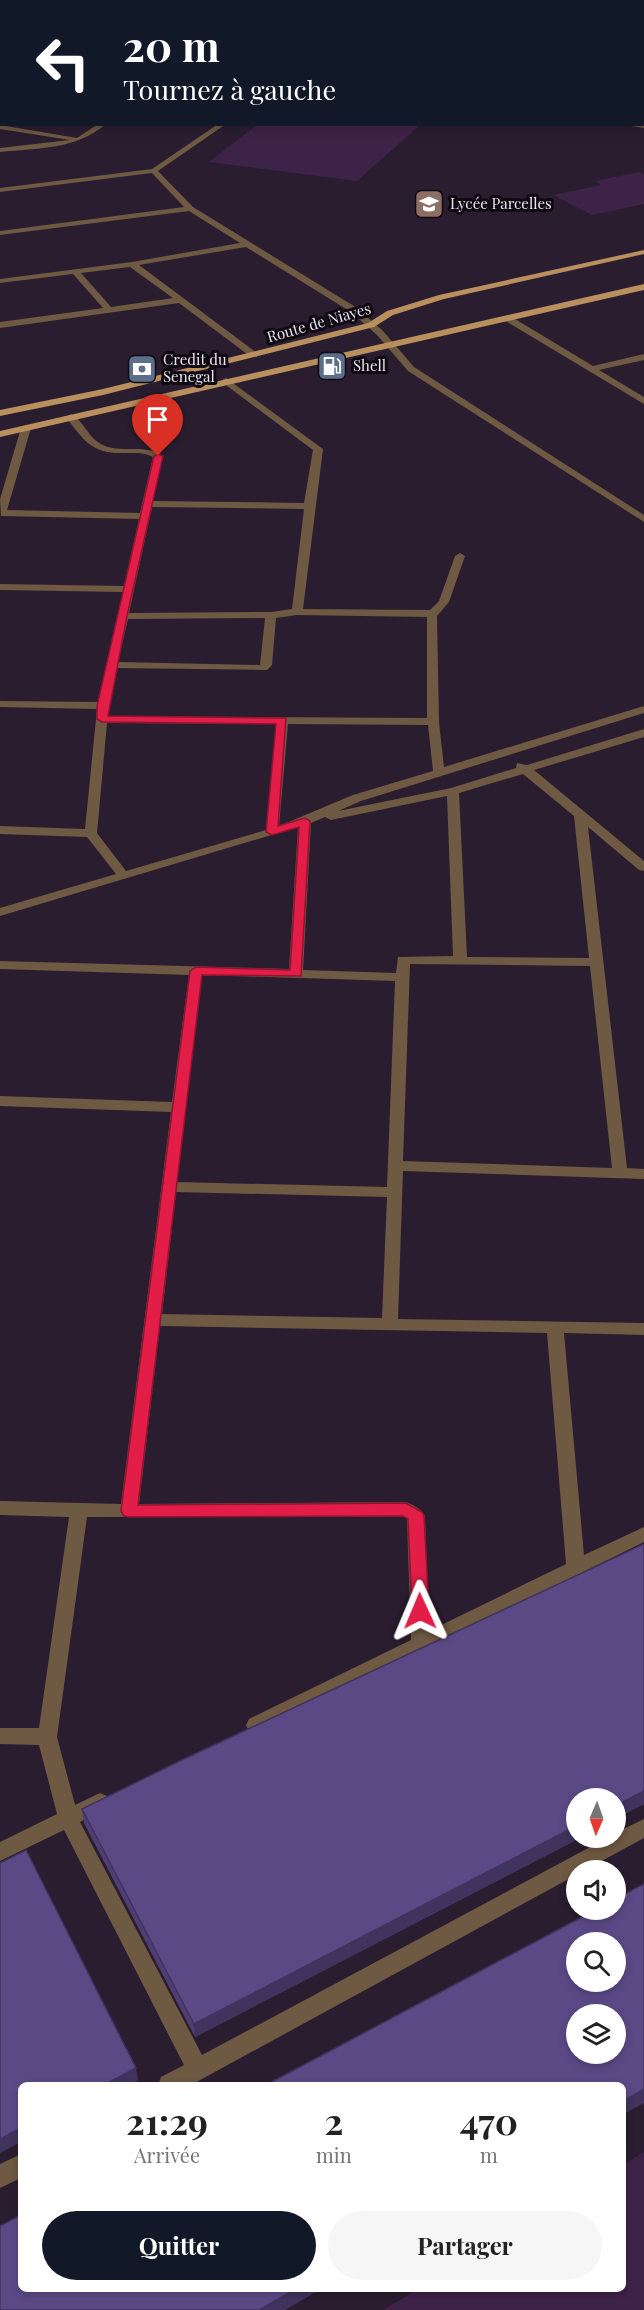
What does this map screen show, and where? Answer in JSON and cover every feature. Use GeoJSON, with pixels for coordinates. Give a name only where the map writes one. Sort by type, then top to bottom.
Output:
{"type":"FeatureCollection","features":[{"type":"Feature","properties":{"kind":"main road","name":"Route de Niayes"},"geometry":{"type":"LineString","coordinates":[[0,413],[254,355],[371,325],[390,313],[432,299],[644,252]]}},
{"type":"Feature","properties":{"kind":"main road","name":"Route de Niayes"},"geometry":{"type":"LineString","coordinates":[[0,434],[644,286]]}},
{"type":"Feature","properties":{"kind":"street"},"geometry":{"type":"LineString","coordinates":[[0,126],[81,139]]}},
{"type":"Feature","properties":{"kind":"street"},"geometry":{"type":"LineString","coordinates":[[0,150],[60,144],[81,139],[100,126]]}},
{"type":"Feature","properties":{"kind":"street"},"geometry":{"type":"LineString","coordinates":[[0,190],[154,171],[220,126]]}},
{"type":"Feature","properties":{"kind":"street"},"geometry":{"type":"LineString","coordinates":[[154,171],[190,209],[354,310],[371,325],[411,369],[644,519]]}},
{"type":"Feature","properties":{"kind":"street"},"geometry":{"type":"LineString","coordinates":[[0,233],[190,209]]}},
{"type":"Feature","properties":{"kind":"street"},"geometry":{"type":"LineString","coordinates":[[0,281],[132,264],[250,244]]}},
{"type":"Feature","properties":{"kind":"street"},"geometry":{"type":"LineString","coordinates":[[132,264],[254,355]]}},
{"type":"Feature","properties":{"kind":"street"},"geometry":{"type":"LineString","coordinates":[[75,271],[108,309]]}},
{"type":"Feature","properties":{"kind":"street"},"geometry":{"type":"LineString","coordinates":[[0,325],[180,300]]}},
{"type":"Feature","properties":{"kind":"street"},"geometry":{"type":"LineString","coordinates":[[507,318],[644,401]]}},
{"type":"Feature","properties":{"kind":"street"},"geometry":{"type":"LineString","coordinates":[[592,369],[644,357]]}},
{"type":"Feature","properties":{"kind":"street"},"geometry":{"type":"LineString","coordinates":[[226,381],[318,449],[297,612]]}},
{"type":"Feature","properties":{"kind":"street"},"geometry":{"type":"LineString","coordinates":[[71,417],[97,446],[119,451],[147,452],[158,456],[111,665],[103,712],[91,833],[123,875]]}},
{"type":"Feature","properties":{"kind":"street"},"geometry":{"type":"LineString","coordinates":[[26,428],[3,514],[144,516]]}},
{"type":"Feature","properties":{"kind":"street"},"geometry":{"type":"LineString","coordinates":[[146,504],[309,506]]}},
{"type":"Feature","properties":{"kind":"street"},"geometry":{"type":"LineString","coordinates":[[439,772],[433,722],[432,615],[444,602],[460,555]]}},
{"type":"Feature","properties":{"kind":"street"},"geometry":{"type":"LineString","coordinates":[[0,587],[128,589]]}},
{"type":"Feature","properties":{"kind":"street"},"geometry":{"type":"LineString","coordinates":[[122,616],[272,615],[297,612],[428,613],[432,615]]}},
{"type":"Feature","properties":{"kind":"street"},"geometry":{"type":"LineString","coordinates":[[111,665],[263,668],[266,665],[272,615]]}},
{"type":"Feature","properties":{"kind":"street"},"geometry":{"type":"LineString","coordinates":[[0,704],[282,721],[433,722]]}},
{"type":"Feature","properties":{"kind":"street"},"geometry":{"type":"LineString","coordinates":[[0,912],[272,832],[305,821],[357,798],[644,709]]}},
{"type":"Feature","properties":{"kind":"street"},"geometry":{"type":"LineString","coordinates":[[272,832],[282,721]]}},
{"type":"Feature","properties":{"kind":"street"},"geometry":{"type":"LineString","coordinates":[[305,821],[453,791],[644,733]]}},
{"type":"Feature","properties":{"kind":"street"},"geometry":{"type":"LineString","coordinates":[[503,754],[580,813],[644,867]]}},
{"type":"Feature","properties":{"kind":"street"},"geometry":{"type":"LineString","coordinates":[[453,791],[460,960]]}},
{"type":"Feature","properties":{"kind":"street"},"geometry":{"type":"LineString","coordinates":[[580,813],[620,1173]]}},
{"type":"Feature","properties":{"kind":"street"},"geometry":{"type":"LineString","coordinates":[[296,974],[305,821]]}},
{"type":"Feature","properties":{"kind":"street"},"geometry":{"type":"LineString","coordinates":[[0,830],[91,833]]}},
{"type":"Feature","properties":{"kind":"street"},"geometry":{"type":"LineString","coordinates":[[390,1324],[405,959],[597,962]]}},
{"type":"Feature","properties":{"kind":"street"},"geometry":{"type":"LineString","coordinates":[[0,965],[403,977]]}},
{"type":"Feature","properties":{"kind":"street"},"geometry":{"type":"LineString","coordinates":[[129,1511],[196,971]]}},
{"type":"Feature","properties":{"kind":"street"},"geometry":{"type":"LineString","coordinates":[[0,1101],[179,1107]]}},
{"type":"Feature","properties":{"kind":"street"},"geometry":{"type":"LineString","coordinates":[[396,1166],[644,1174]]}},
{"type":"Feature","properties":{"kind":"street"},"geometry":{"type":"LineString","coordinates":[[170,1186],[396,1192]]}},
{"type":"Feature","properties":{"kind":"street"},"geometry":{"type":"LineString","coordinates":[[153,1320],[644,1329]]}},
{"type":"Feature","properties":{"kind":"street"},"geometry":{"type":"LineString","coordinates":[[555,1328],[576,1569]]}},
{"type":"Feature","properties":{"kind":"street"},"geometry":{"type":"LineString","coordinates":[[0,1508],[129,1511],[406,1509],[416,1516],[420,1644]]}},
{"type":"Feature","properties":{"kind":"street"},"geometry":{"type":"LineString","coordinates":[[79,1510],[47,1737],[69,1818],[198,2069]]}},
{"type":"Feature","properties":{"kind":"street"},"geometry":{"type":"LineString","coordinates":[[239,1734],[644,1534]]}},
{"type":"Feature","properties":{"kind":"street"},"geometry":{"type":"LineString","coordinates":[[0,1736],[47,1737]]}},
{"type":"Feature","properties":{"kind":"street"},"geometry":{"type":"LineString","coordinates":[[0,1852],[122,1792]]}},
{"type":"Feature","properties":{"kind":"street"},"geometry":{"type":"LineString","coordinates":[[174,2082],[644,1827]]}},
{"type":"Feature","properties":{"kind":"street"},"geometry":{"type":"LineString","coordinates":[[0,2176],[18,2167]]}},
{"type":"Feature","properties":{"kind":"shaded area"},"geometry":{"type":"Polygon","coordinates":[[[255,126],[419,126],[357,181],[209,162],[255,126]]]}},
{"type":"Feature","properties":{"kind":"shaded area"},"geometry":{"type":"Polygon","coordinates":[[[639,172],[644,175],[644,204],[592,215],[553,195],[601,185],[595,181],[639,172]]]}},
{"type":"Feature","properties":{"kind":"shaded area"},"geometry":{"type":"Polygon","coordinates":[[[644,2152],[644,2310],[383,2310],[413,2292],[626,2292],[626,2163],[644,2152]]]}},
{"type":"Feature","properties":{"kind":"building"},"geometry":{"type":"Polygon","coordinates":[[[644,1544],[644,1791],[626,1800],[626,1788],[566,1788],[566,1831],[194,2024],[82,1809],[644,1544]]]}},
{"type":"Feature","properties":{"kind":"building"},"geometry":{"type":"Polygon","coordinates":[[[26,1850],[136,2068],[110,2082],[18,2082],[18,2130],[0,2139],[0,1863],[26,1850]]]}},
{"type":"Feature","properties":{"kind":"building"},"geometry":{"type":"Polygon","coordinates":[[[644,1884],[644,2089],[626,2100],[626,2082],[272,2082],[576,1920],[626,1920],[626,1893],[644,1884]]]}},
{"type":"Feature","properties":{"kind":"building"},"geometry":{"type":"Polygon","coordinates":[[[18,2217],[18,2292],[291,2292],[259,2310],[0,2310],[0,2226],[18,2217]]]}},
{"type":"Feature","properties":{"kind":"place","name":"Lycée Parcelles"},"geometry":{"type":"Point","coordinates":[429,204]}},
{"type":"Feature","properties":{"kind":"place","name":"Shell"},"geometry":{"type":"Point","coordinates":[332,366]}},
{"type":"Feature","properties":{"kind":"place","name":"Credit du Senegal"},"geometry":{"type":"Point","coordinates":[142,369]}},
{"type":"Feature","properties":{"kind":"route"},"geometry":{"type":"LineString","coordinates":[[158,456],[122,616],[102,719],[282,721],[272,832],[305,821],[296,974],[196,971],[129,1511],[406,1509],[416,1516],[420,1611]]}}]}
